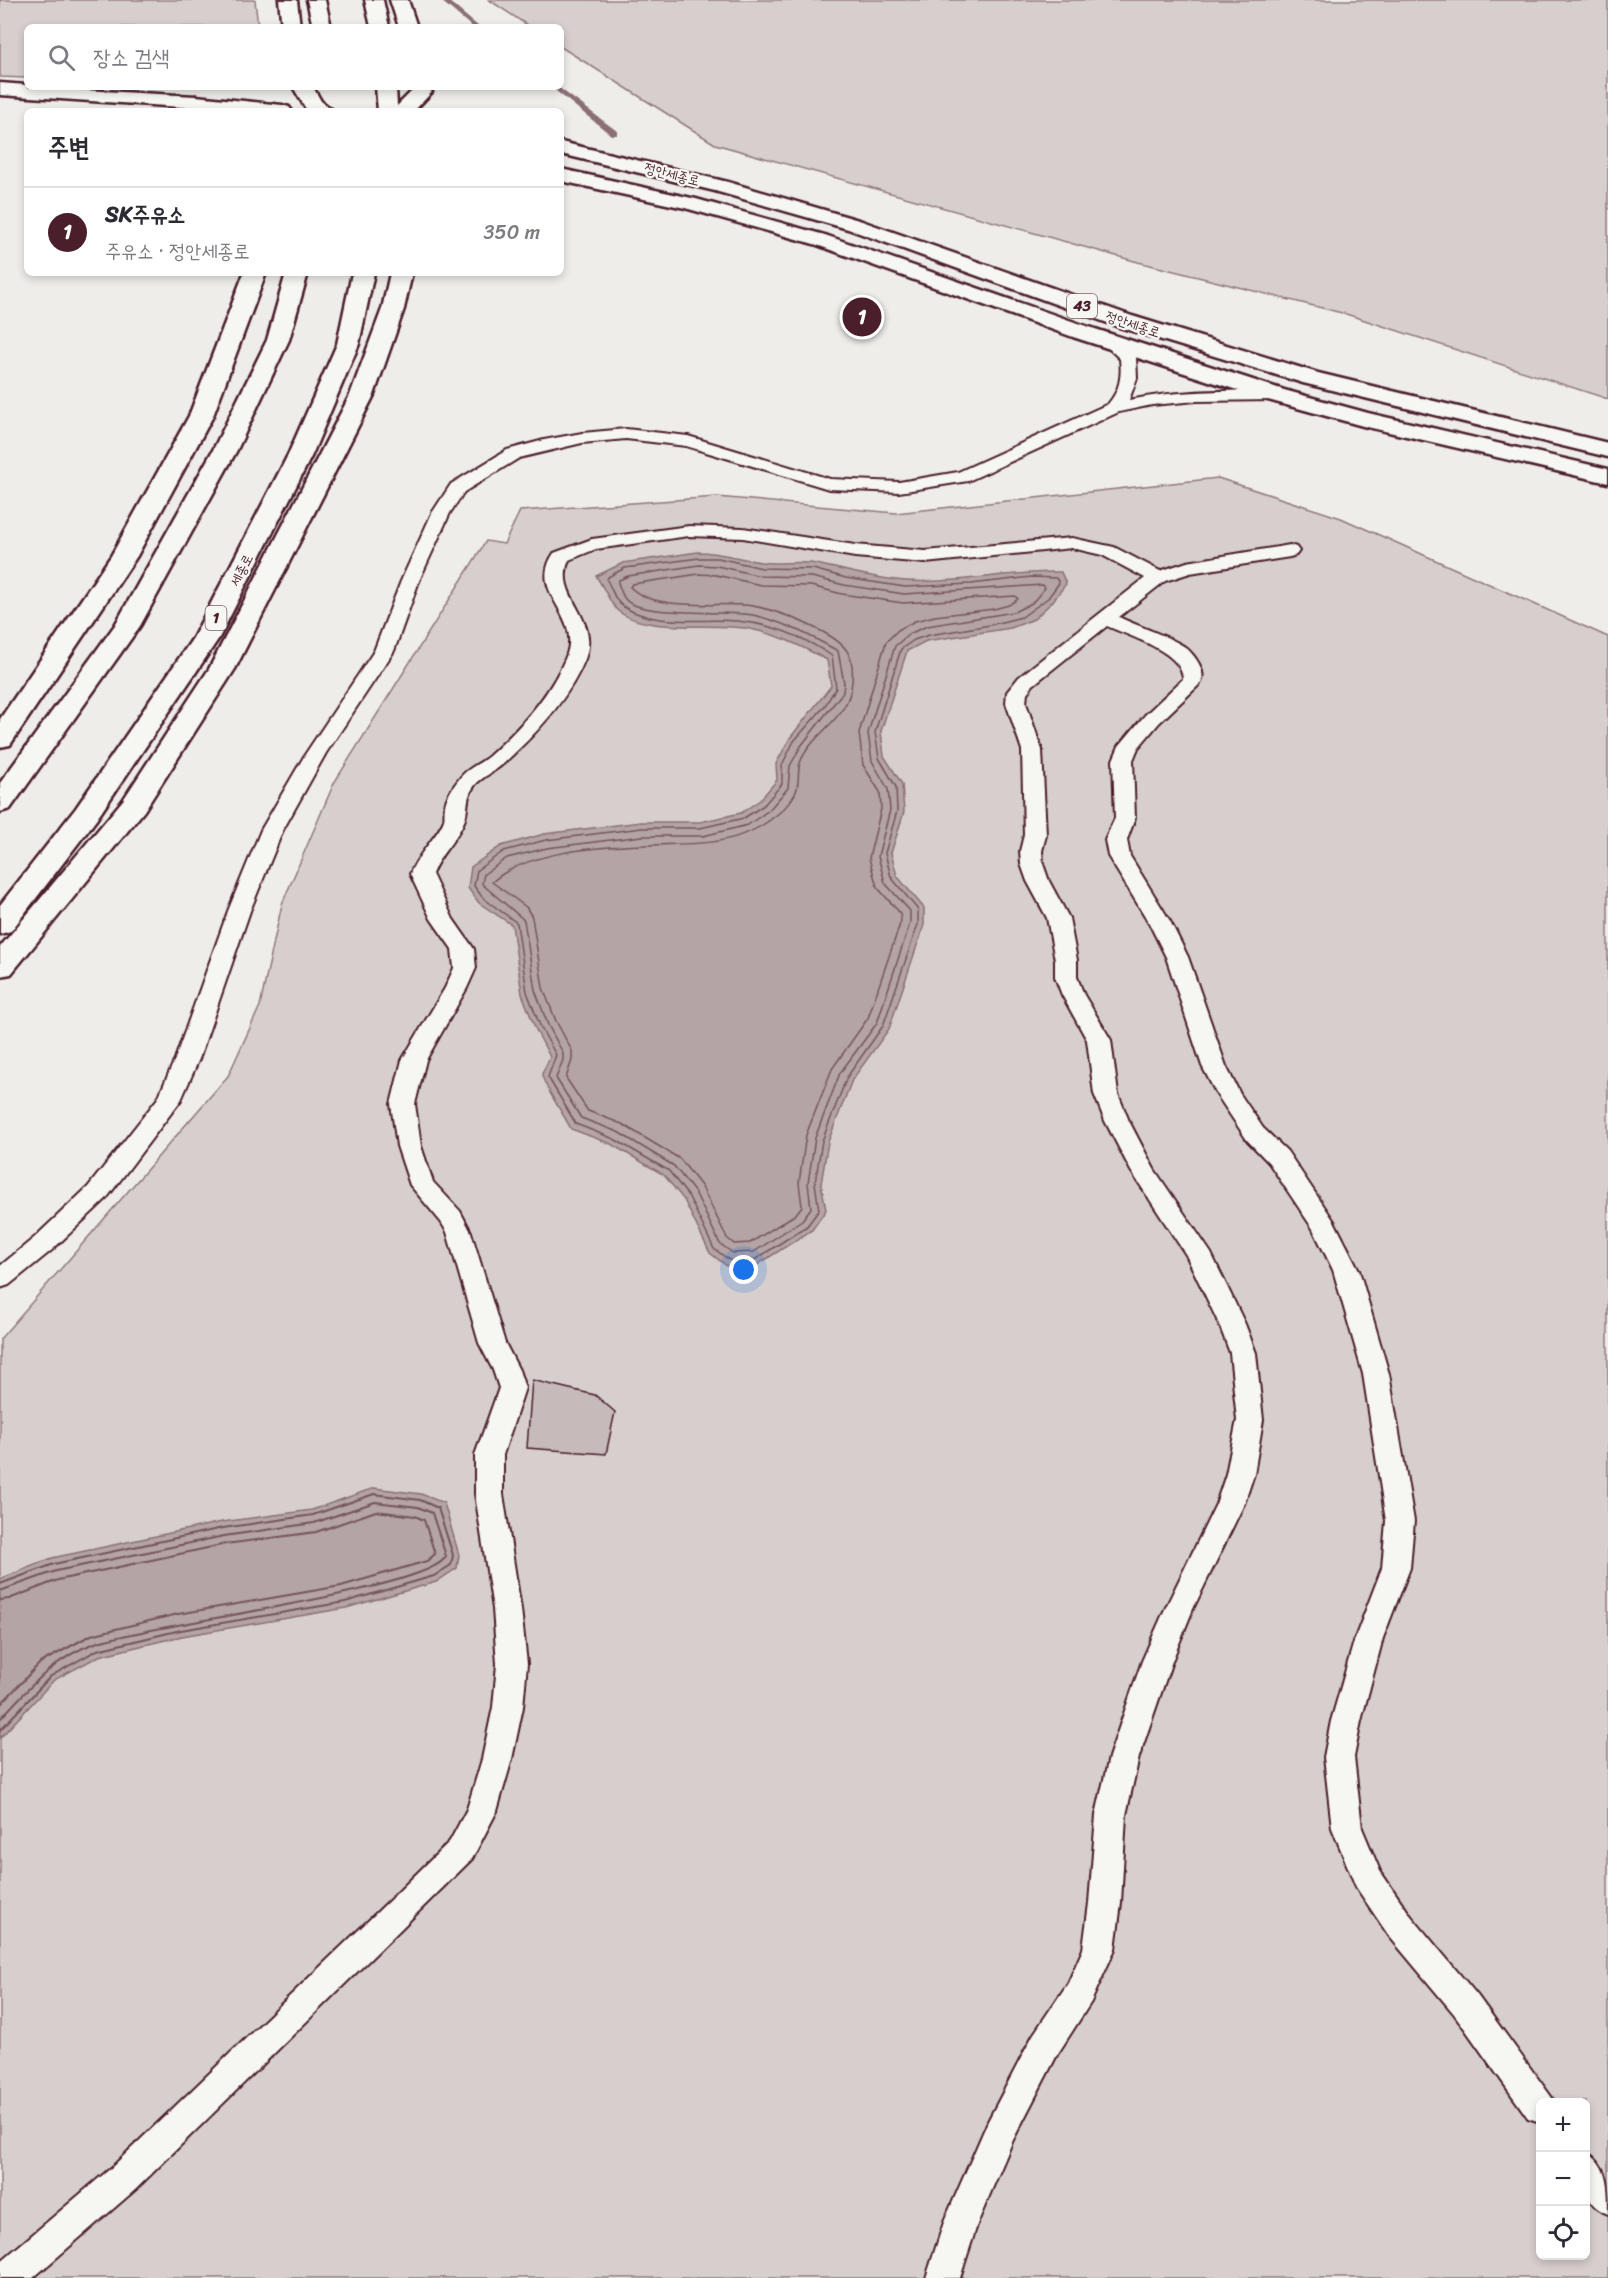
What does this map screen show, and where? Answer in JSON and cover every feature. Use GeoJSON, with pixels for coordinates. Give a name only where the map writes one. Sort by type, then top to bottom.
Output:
{"type":"FeatureCollection","features":[{"type":"Feature","properties":{"kind":"main road"},"geometry":{"type":"LineString","coordinates":[[288,0],[291,24]]}},
{"type":"Feature","properties":{"kind":"main road"},"geometry":{"type":"LineString","coordinates":[[316,0],[321,24]]}},
{"type":"Feature","properties":{"kind":"main road"},"geometry":{"type":"LineString","coordinates":[[374,0],[379,24]]}},
{"type":"Feature","properties":{"kind":"main road"},"geometry":{"type":"LineString","coordinates":[[399,0],[407,24]]}},
{"type":"Feature","properties":{"kind":"main road"},"geometry":{"type":"LineString","coordinates":[[0,89],[253,108]]}},
{"type":"Feature","properties":{"kind":"main road"},"geometry":{"type":"LineString","coordinates":[[196,102],[242,98],[268,90]]}},
{"type":"Feature","properties":{"kind":"main road"},"geometry":{"type":"LineString","coordinates":[[305,90],[313,105],[327,106]]}},
{"type":"Feature","properties":{"kind":"main road"},"geometry":{"type":"LineString","coordinates":[[386,90],[388,108]]}},
{"type":"Feature","properties":{"kind":"main road"},"geometry":{"type":"LineString","coordinates":[[406,108],[421,90],[430,108]]}},
{"type":"Feature","properties":{"kind":"main road"},"geometry":{"type":"LineString","coordinates":[[0,105],[52,108]]}},
{"type":"Feature","properties":{"kind":"main road","name":"정안세종로"},"geometry":{"type":"LineString","coordinates":[[564,149],[721,186],[855,225],[1124,321],[1311,378],[1608,450]]}},
{"type":"Feature","properties":{"kind":"main road","name":"정안세종로"},"geometry":{"type":"LineString","coordinates":[[564,176],[689,203],[821,240],[1110,342],[1276,395],[1374,421],[1608,476]]}},
{"type":"Feature","properties":{"kind":"main road"},"geometry":{"type":"LineString","coordinates":[[0,739],[124,556],[201,416],[254,276]]}},
{"type":"Feature","properties":{"kind":"main road"},"geometry":{"type":"LineString","coordinates":[[0,803],[127,626],[225,450],[278,340],[296,276]]}},
{"type":"Feature","properties":{"kind":"main road","name":"세종로"},"geometry":{"type":"LineString","coordinates":[[0,925],[86,814],[206,638],[300,455],[348,344],[362,276]]}},
{"type":"Feature","properties":{"kind":"main road"},"geometry":{"type":"LineString","coordinates":[[0,967],[134,805],[222,669],[362,395],[393,309],[400,276]]}},
{"type":"Feature","properties":{"kind":"lane"},"geometry":{"type":"LineString","coordinates":[[1110,342],[1128,357],[1131,379],[1121,400],[1114,408]]}},
{"type":"Feature","properties":{"kind":"lane"},"geometry":{"type":"LineString","coordinates":[[0,1279],[43,1244],[97,1193],[169,1100],[187,1059],[239,911],[272,830],[315,753],[384,651],[414,572],[441,513],[457,488],[513,454],[582,438],[627,435],[688,441],[829,484],[899,487],[962,477],[1114,408],[1152,400],[1197,396],[1276,395]]}},
{"type":"Feature","properties":{"kind":"lane"},"geometry":{"type":"LineString","coordinates":[[7,2278],[123,2179],[405,1906],[461,1850],[482,1811],[504,1728],[512,1664],[507,1609],[489,1494],[489,1455],[512,1388],[506,1370],[492,1343],[459,1232],[451,1217],[422,1185],[409,1146],[404,1104],[414,1060],[456,988],[465,968],[463,949],[442,919],[421,874],[426,858],[455,819],[456,804],[468,781],[494,762],[542,712],[557,694],[577,656],[581,641],[579,625],[555,584],[553,574],[561,557],[592,544],[689,531],[743,533],[855,551],[925,557],[1072,543],[1108,551],[1158,577]]}},
{"type":"Feature","properties":{"kind":"lane"},"geometry":{"type":"LineString","coordinates":[[943,2278],[961,2222],[1000,2132],[1045,2045],[1080,1992],[1099,1949],[1105,1904],[1111,1815],[1124,1757],[1175,1619],[1230,1504],[1240,1474],[1250,1420],[1243,1353],[1232,1324],[1198,1253],[1143,1171],[1110,1106],[1099,1040],[1073,995],[1066,977],[1066,960],[1058,918],[1038,881],[1032,864],[1031,851],[1035,836],[1032,750],[1019,718],[1016,704],[1017,692],[1026,681],[1158,577],[1187,568],[1290,551]]}},
{"type":"Feature","properties":{"kind":"lane"},"geometry":{"type":"LineString","coordinates":[[1107,619],[1179,652],[1193,671],[1193,680],[1152,719],[1129,746],[1123,760],[1125,818],[1116,840],[1119,856],[1159,921],[1177,957],[1214,1066],[1224,1085],[1255,1134],[1278,1157],[1325,1227],[1346,1270],[1367,1337],[1378,1385],[1400,1521],[1396,1568],[1369,1638],[1346,1721],[1339,1757],[1347,1828],[1367,1878],[1394,1916],[1466,2005],[1536,2101]]}},
{"type":"Feature","properties":{"kind":"lane"},"geometry":{"type":"LineString","coordinates":[[1590,2173],[1608,2198]]}},
{"type":"Feature","properties":{"kind":"shaded area"},"geometry":{"type":"Polygon","coordinates":[[[0,0],[255,0],[258,24],[24,24],[24,78],[0,77],[0,0]]]}},
{"type":"Feature","properties":{"kind":"shaded area"},"geometry":{"type":"Polygon","coordinates":[[[489,0],[1608,0],[1608,399],[1346,314],[1138,262],[715,144],[564,49],[564,24],[525,24],[489,0]]]}},
{"type":"Feature","properties":{"kind":"shaded area"},"geometry":{"type":"Polygon","coordinates":[[[1218,478],[1341,518],[1608,637],[1608,2278],[0,2278],[0,1339],[228,1076],[260,1006],[282,904],[334,783],[486,541],[504,544],[520,511],[717,497],[896,513],[1218,478]]]}},
{"type":"Feature","properties":{"kind":"water"},"geometry":{"type":"Polygon","coordinates":[[[698,552],[768,563],[809,563],[906,581],[945,581],[1022,573],[1061,572],[1066,584],[1052,602],[1034,619],[1011,628],[926,641],[907,651],[881,731],[884,756],[902,784],[904,812],[891,853],[897,876],[924,908],[924,925],[889,1029],[852,1080],[828,1142],[821,1184],[826,1210],[812,1230],[757,1265],[728,1267],[710,1253],[684,1200],[664,1175],[611,1144],[571,1129],[543,1078],[542,1074],[550,1057],[536,1030],[522,994],[512,925],[479,903],[468,888],[471,867],[501,846],[544,834],[641,822],[700,822],[741,813],[760,800],[777,780],[776,764],[790,738],[831,686],[827,660],[760,631],[735,627],[663,625],[631,618],[616,609],[596,576],[623,563],[698,552]]]}},
{"type":"Feature","properties":{"kind":"water"},"geometry":{"type":"Polygon","coordinates":[[[374,1488],[421,1494],[444,1503],[459,1555],[457,1568],[436,1582],[346,1608],[182,1636],[99,1656],[54,1680],[0,1738],[0,1579],[52,1558],[222,1522],[312,1510],[374,1488]]]}},
{"type":"Feature","properties":{"kind":"building"},"geometry":{"type":"Polygon","coordinates":[[[532,1380],[595,1395],[615,1412],[606,1454],[527,1448],[532,1380]]]}},
{"type":"Feature","properties":{"kind":"waterway"},"geometry":{"type":"LineString","coordinates":[[443,0],[472,24]]}},
{"type":"Feature","properties":{"kind":"waterway"},"geometry":{"type":"LineString","coordinates":[[558,90],[614,133]]}},
{"type":"Feature","properties":{"kind":"place","name":"SK주유소"},"geometry":{"type":"Point","coordinates":[862,317]}}]}
